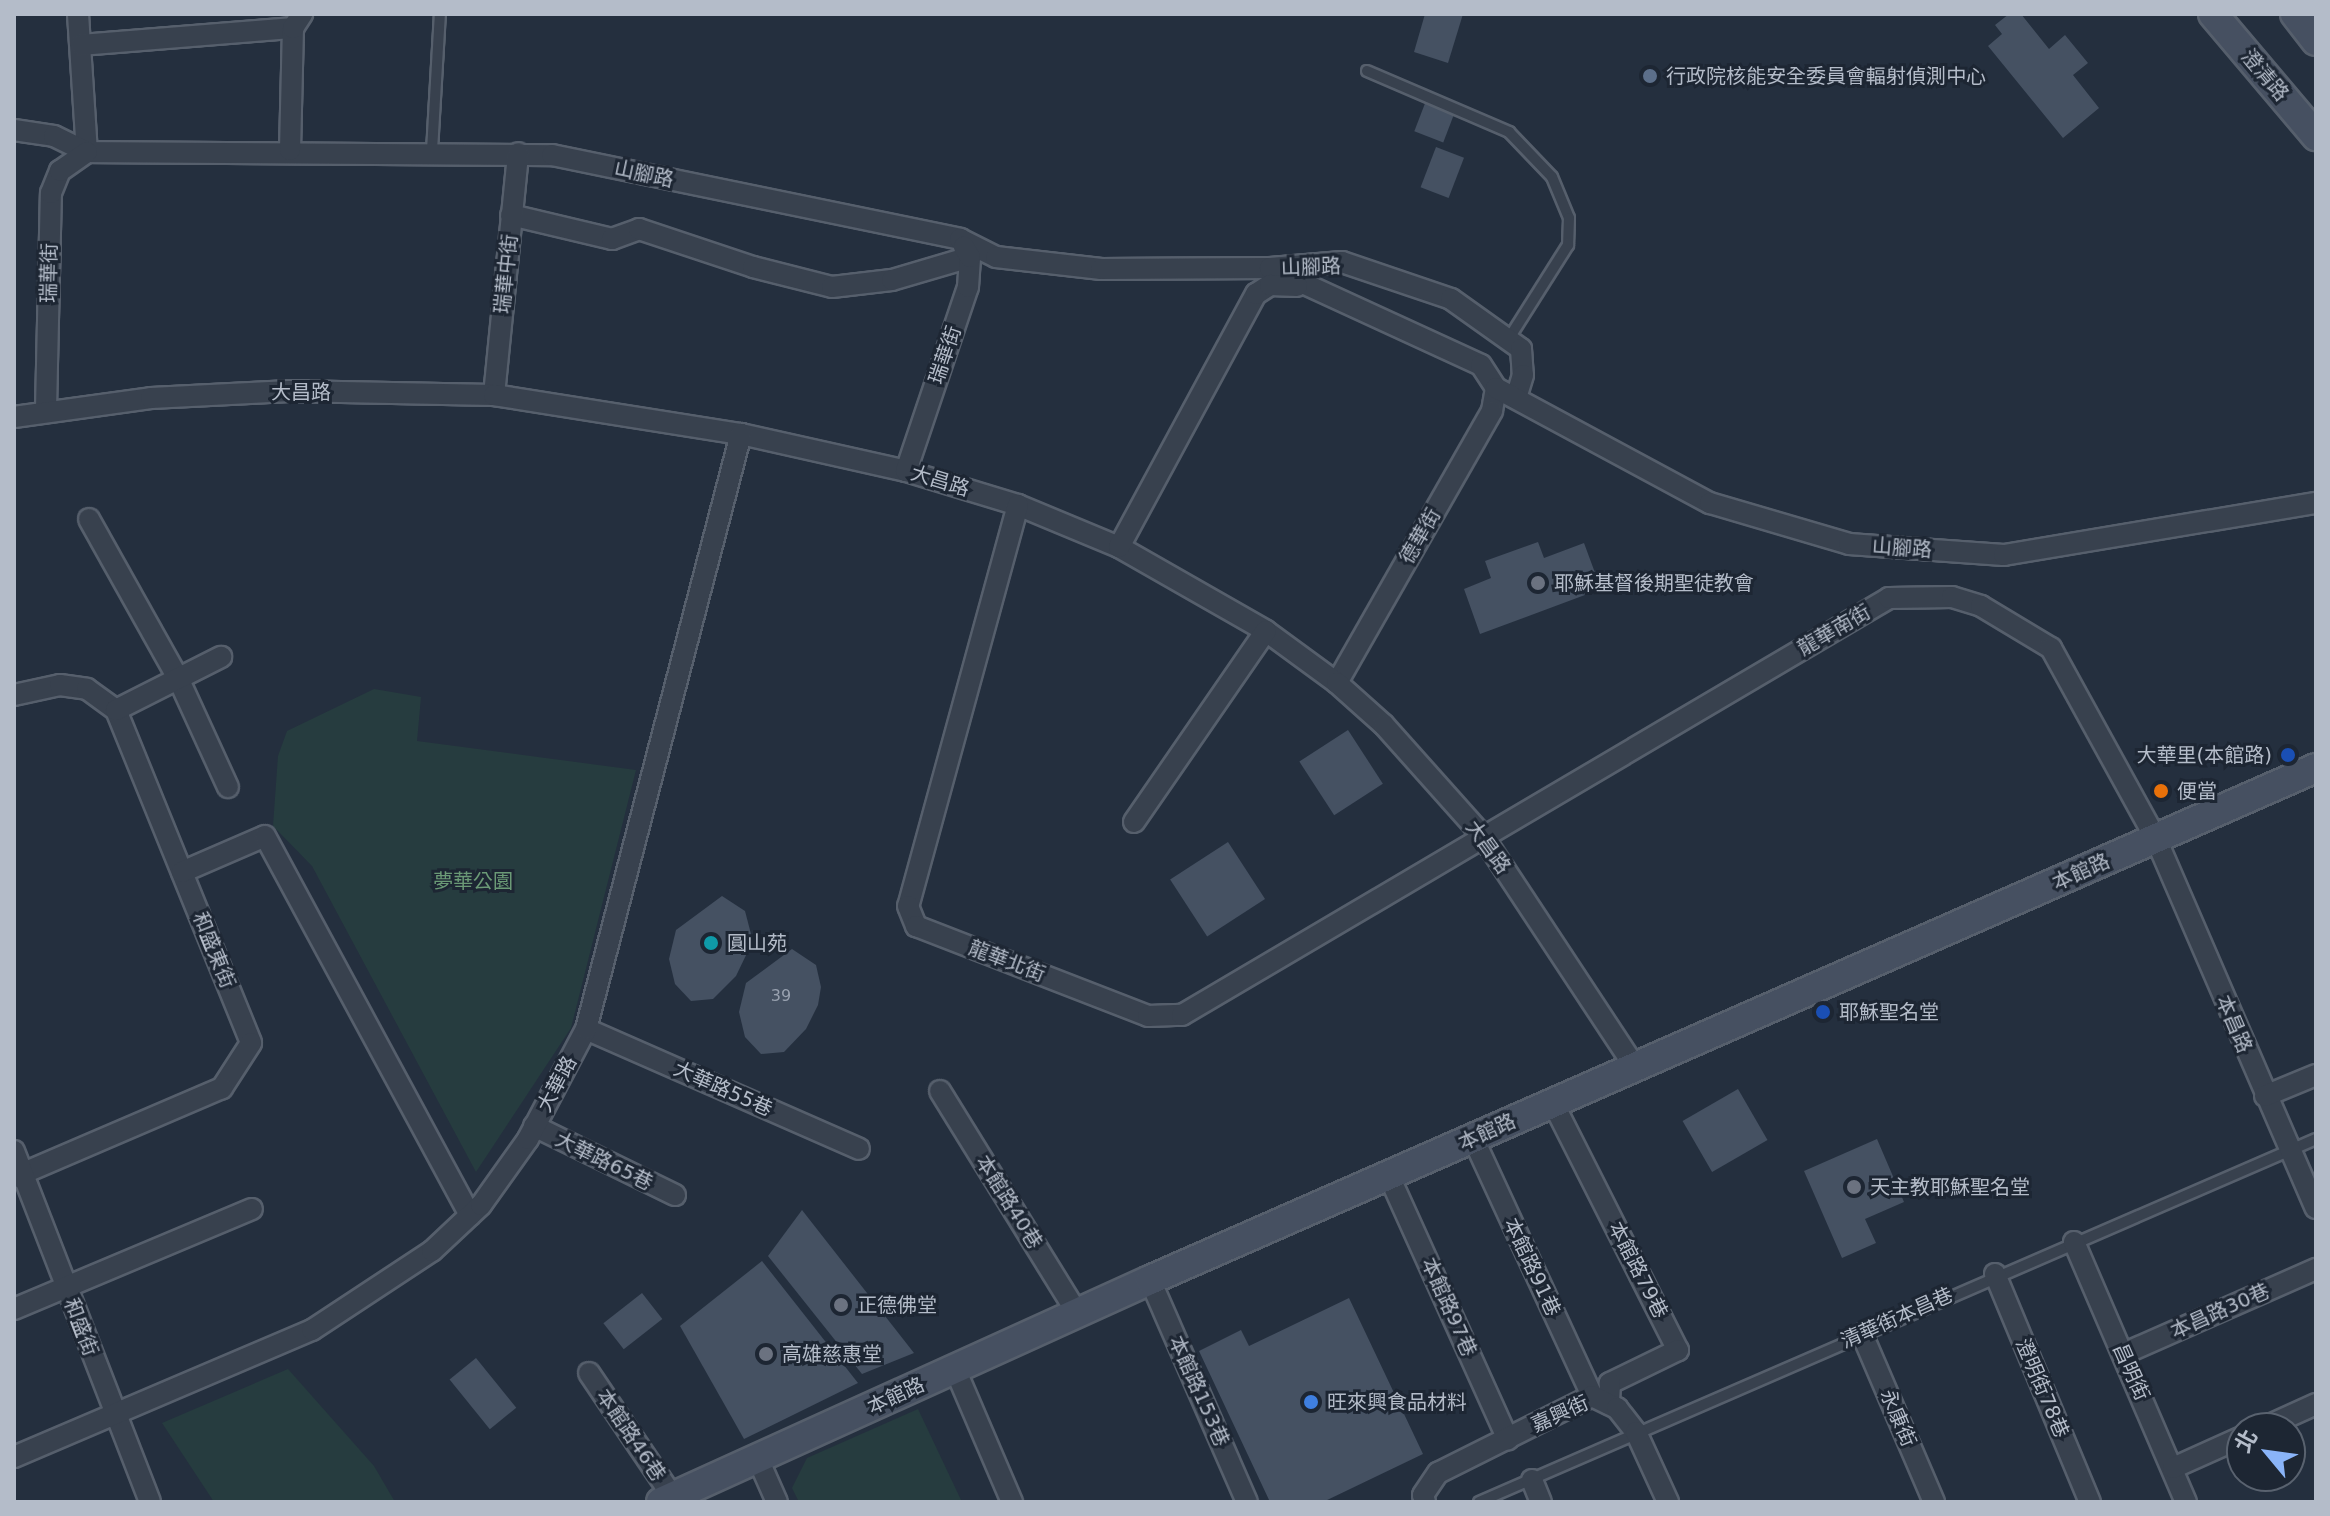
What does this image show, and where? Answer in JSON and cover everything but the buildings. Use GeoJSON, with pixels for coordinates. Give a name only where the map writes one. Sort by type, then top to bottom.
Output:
{"type":"FeatureCollection","features":[{"type":"Feature","properties":{"kind":"street"},"geometry":{"type":"LineString","coordinates":[[78,14],[87,152]]}},
{"type":"Feature","properties":{"kind":"street","name":"澄清路"},"geometry":{"type":"LineString","coordinates":[[2213,14],[2316,136]]}},
{"type":"Feature","properties":{"kind":"street"},"geometry":{"type":"LineString","coordinates":[[2295,14],[2316,41]]}},
{"type":"Feature","properties":{"kind":"street"},"geometry":{"type":"LineString","coordinates":[[81,45],[298,21],[290,150]]}},
{"type":"Feature","properties":{"kind":"street","name":"山腳路"},"geometry":{"type":"LineString","coordinates":[[14,130],[54,136],[87,152],[290,150],[552,155],[960,239],[996,257],[1101,269],[1270,268],[1342,262],[1451,299],[1508,340]]}},
{"type":"Feature","properties":{"kind":"street","name":"瑞華街"},"geometry":{"type":"LineString","coordinates":[[46,409],[51,193],[60,171],[87,152]]}},
{"type":"Feature","properties":{"kind":"street","name":"瑞華中街"},"geometry":{"type":"LineString","coordinates":[[494,395],[518,153]]}},
{"type":"Feature","properties":{"kind":"street"},"geometry":{"type":"LineString","coordinates":[[511,215],[612,239],[639,229],[753,267],[832,287],[892,280],[970,257],[960,239]]}},
{"type":"Feature","properties":{"kind":"street","name":"瑞華街"},"geometry":{"type":"LineString","coordinates":[[906,471],[968,287],[970,257]]}},
{"type":"Feature","properties":{"kind":"street","name":"山腳路"},"geometry":{"type":"LineString","coordinates":[[1270,268],[1300,286],[1481,365],[1496,388],[1710,503],[1849,544],[2004,555],[2316,503]]}},
{"type":"Feature","properties":{"kind":"street"},"geometry":{"type":"LineString","coordinates":[[1119,547],[1256,294],[1270,285],[1300,286]]}},
{"type":"Feature","properties":{"kind":"street"},"geometry":{"type":"LineString","coordinates":[[1508,340],[1521,349],[1523,375],[1516,398]]}},
{"type":"Feature","properties":{"kind":"street","name":"德華街"},"geometry":{"type":"LineString","coordinates":[[1337,683],[1492,411],[1496,388]]}},
{"type":"Feature","properties":{"kind":"street","name":"大昌路"},"geometry":{"type":"LineString","coordinates":[[14,417],[46,409],[290,391],[494,395],[741,434],[906,471],[1018,505],[1119,547],[1266,631],[1337,683],[1384,725],[1482,835],[1635,1067]]}},
{"type":"Feature","properties":{"kind":"street","name":"大華路"},"geometry":{"type":"LineString","coordinates":[[14,1457],[312,1330],[432,1251],[470,1215],[534,1126],[586,1029],[741,434]]}},
{"type":"Feature","properties":{"kind":"street","name":"龍華北街"},"geometry":{"type":"LineString","coordinates":[[1018,505],[908,906],[916,926],[1148,1016],[1182,1015],[1482,835]]}},
{"type":"Feature","properties":{"kind":"street"},"geometry":{"type":"LineString","coordinates":[[89,519],[178,678],[228,787]]}},
{"type":"Feature","properties":{"kind":"street","name":"龍華南街"},"geometry":{"type":"LineString","coordinates":[[1482,835],[1889,598],[1952,597],[1981,606],[2051,648],[2156,839]]}},
{"type":"Feature","properties":{"kind":"street"},"geometry":{"type":"LineString","coordinates":[[1134,822],[1266,631]]}},
{"type":"Feature","properties":{"kind":"street"},"geometry":{"type":"LineString","coordinates":[[14,695],[60,685],[87,689],[116,710],[221,657]]}},
{"type":"Feature","properties":{"kind":"street","name":"和盛東街"},"geometry":{"type":"LineString","coordinates":[[18,1175],[222,1088],[251,1043],[116,710]]}},
{"type":"Feature","properties":{"kind":"street","name":"本館路"},"geometry":{"type":"LineString","coordinates":[[667,1499],[1150,1280],[2316,768]]}},
{"type":"Feature","properties":{"kind":"street"},"geometry":{"type":"LineString","coordinates":[[182,872],[265,836],[470,1215]]}},
{"type":"Feature","properties":{"kind":"street","name":"本昌路"},"geometry":{"type":"LineString","coordinates":[[2156,839],[2316,1208]]}},
{"type":"Feature","properties":{"kind":"street","name":"大華路55巷"},"geometry":{"type":"LineString","coordinates":[[586,1029],[859,1149]]}},
{"type":"Feature","properties":{"kind":"street"},"geometry":{"type":"LineString","coordinates":[[2265,1096],[2316,1075]]}},
{"type":"Feature","properties":{"kind":"street","name":"本館路40巷"},"geometry":{"type":"LineString","coordinates":[[940,1091],[1077,1313]]}},
{"type":"Feature","properties":{"kind":"street","name":"本館路79巷"},"geometry":{"type":"LineString","coordinates":[[1553,1103],[1678,1350],[1610,1383],[1600,1400]]}},
{"type":"Feature","properties":{"kind":"street","name":"大華路65巷"},"geometry":{"type":"LineString","coordinates":[[534,1126],[675,1195]]}},
{"type":"Feature","properties":{"kind":"street","name":"本館路91巷"},"geometry":{"type":"LineString","coordinates":[[1473,1138],[1600,1400]]}},
{"type":"Feature","properties":{"kind":"street","name":"和盛街"},"geometry":{"type":"LineString","coordinates":[[14,1151],[18,1175],[67,1288],[150,1502]]}},
{"type":"Feature","properties":{"kind":"street","name":"本館路97巷"},"geometry":{"type":"LineString","coordinates":[[1389,1176],[1508,1439]]}},
{"type":"Feature","properties":{"kind":"street"},"geometry":{"type":"LineString","coordinates":[[14,1309],[252,1209]]}},
{"type":"Feature","properties":{"kind":"street","name":"昌明街"},"geometry":{"type":"LineString","coordinates":[[2074,1242],[2186,1502]]}},
{"type":"Feature","properties":{"kind":"street","name":"本昌路30巷"},"geometry":{"type":"LineString","coordinates":[[2123,1354],[2316,1269]]}},
{"type":"Feature","properties":{"kind":"street","name":"澄明街78巷"},"geometry":{"type":"LineString","coordinates":[[1995,1274],[2090,1502]]}},
{"type":"Feature","properties":{"kind":"street","name":"本館路153巷"},"geometry":{"type":"LineString","coordinates":[[1150,1280],[1247,1502]]}},
{"type":"Feature","properties":{"kind":"street","name":"永康街"},"geometry":{"type":"LineString","coordinates":[[1862,1334],[1934,1502]]}},
{"type":"Feature","properties":{"kind":"street"},"geometry":{"type":"LineString","coordinates":[[955,1369],[1012,1502]]}},
{"type":"Feature","properties":{"kind":"street","name":"本館路46巷"},"geometry":{"type":"LineString","coordinates":[[589,1373],[667,1499]]}},
{"type":"Feature","properties":{"kind":"street","name":"嘉興街"},"geometry":{"type":"LineString","coordinates":[[1425,1502],[1423,1495],[1438,1473],[1600,1400],[1636,1432],[1668,1502]]}},
{"type":"Feature","properties":{"kind":"street"},"geometry":{"type":"LineString","coordinates":[[2173,1468],[2226,1444]]}},
{"type":"Feature","properties":{"kind":"street"},"geometry":{"type":"LineString","coordinates":[[758,1459],[777,1502]]}},
{"type":"Feature","properties":{"kind":"street"},"geometry":{"type":"LineString","coordinates":[[1532,1480],[1541,1502]]}},
{"type":"Feature","properties":{"kind":"lane"},"geometry":{"type":"LineString","coordinates":[[432,151],[440,14]]}},
{"type":"Feature","properties":{"kind":"lane"},"geometry":{"type":"LineString","coordinates":[[1367,71],[1426,92],[1509,132],[1552,177],[1569,218],[1568,245],[1508,340]]}},
{"type":"Feature","properties":{"kind":"lane","name":"清華街本昌巷"},"geometry":{"type":"LineString","coordinates":[[1479,1502],[1995,1274],[2316,1139]]}},
{"type":"Feature","properties":{"kind":"green space","name":"夢華公園"},"geometry":{"type":"Polygon","coordinates":[[[374,689],[421,697],[417,741],[636,770],[571,1028],[476,1172],[312,866],[273,826],[278,756],[287,731],[374,689]]]}},
{"type":"Feature","properties":{"kind":"green space"},"geometry":{"type":"Polygon","coordinates":[[[288,1369],[374,1466],[395,1502],[214,1502],[162,1423],[288,1369]]]}},
{"type":"Feature","properties":{"kind":"green space"},"geometry":{"type":"Polygon","coordinates":[[[918,1409],[962,1502],[799,1502],[792,1488],[807,1458],[918,1409]]]}},
{"type":"Feature","properties":{"kind":"place","name":"行政院核能安全委員會輻射偵測中心"},"geometry":{"type":"Point","coordinates":[1650,76]}},
{"type":"Feature","properties":{"kind":"place","name":"耶穌基督後期聖徒教會"},"geometry":{"type":"Point","coordinates":[1538,583]}},
{"type":"Feature","properties":{"kind":"place","name":"大華里(本館路)"},"geometry":{"type":"Point","coordinates":[2288,755]}},
{"type":"Feature","properties":{"kind":"place","name":"便當"},"geometry":{"type":"Point","coordinates":[2161,791]}},
{"type":"Feature","properties":{"kind":"place","name":"圓山苑"},"geometry":{"type":"Point","coordinates":[711,943]}},
{"type":"Feature","properties":{"kind":"place","name":"耶穌聖名堂"},"geometry":{"type":"Point","coordinates":[1823,1012]}},
{"type":"Feature","properties":{"kind":"place","name":"天主教耶穌聖名堂"},"geometry":{"type":"Point","coordinates":[1854,1187]}},
{"type":"Feature","properties":{"kind":"place","name":"正德佛堂"},"geometry":{"type":"Point","coordinates":[841,1305]}},
{"type":"Feature","properties":{"kind":"place","name":"高雄慈惠堂"},"geometry":{"type":"Point","coordinates":[766,1354]}},
{"type":"Feature","properties":{"kind":"place","name":"旺來興食品材料"},"geometry":{"type":"Point","coordinates":[1311,1402]}}]}
